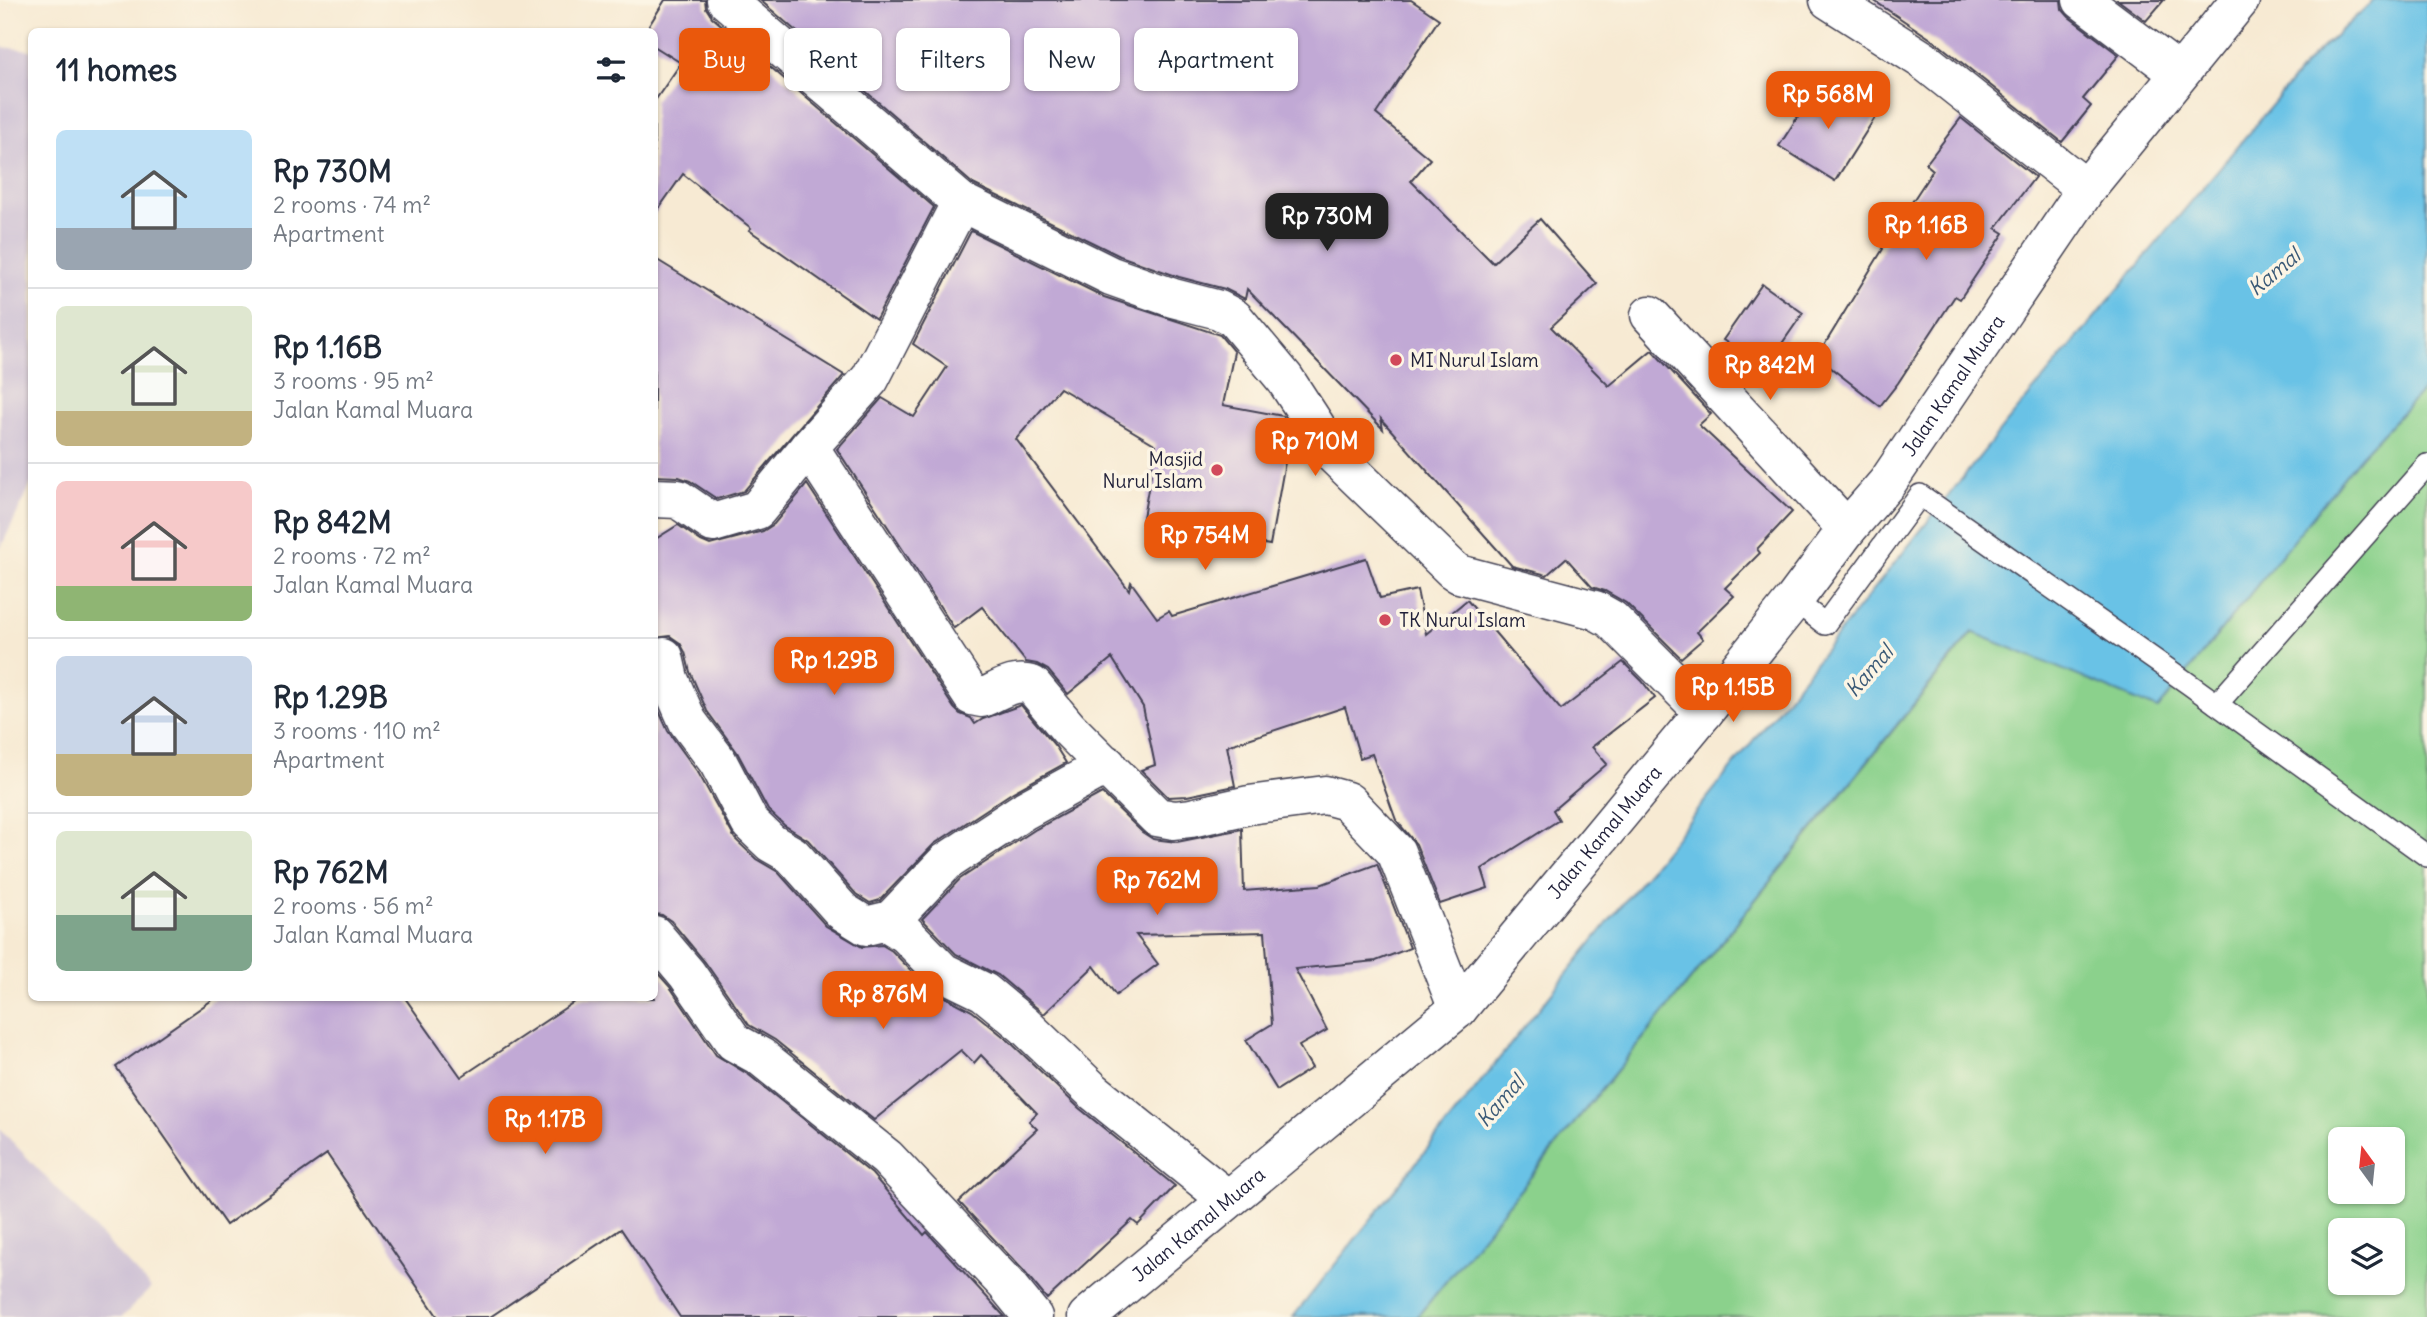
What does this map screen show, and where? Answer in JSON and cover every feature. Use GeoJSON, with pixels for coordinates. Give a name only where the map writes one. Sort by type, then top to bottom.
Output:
{"type":"FeatureCollection","features":[{"type":"Feature","properties":{"kind":"street"},"geometry":{"type":"LineString","coordinates":[[726,0],[961,202],[1111,276],[1172,298],[1219,310],[1234,318],[1286,379],[1335,456],[1453,570],[1459,574],[1595,610],[1605,615],[1704,712]]}},
{"type":"Feature","properties":{"kind":"street"},"geometry":{"type":"LineString","coordinates":[[1829,0],[1923,60],[2085,189]]}},
{"type":"Feature","properties":{"kind":"street"},"geometry":{"type":"LineString","coordinates":[[2082,0],[2179,73]]}},
{"type":"Feature","properties":{"kind":"street","name":"Jalan Kamal Muara"},"geometry":{"type":"LineString","coordinates":[[1087,1317],[1458,1009],[1704,712],[1794,600],[1847,528],[1887,483],[2085,189],[2240,0]]}},
{"type":"Feature","properties":{"kind":"street"},"geometry":{"type":"LineString","coordinates":[[658,498],[678,499],[713,523],[757,510],[870,379],[961,202]]}},
{"type":"Feature","properties":{"kind":"street"},"geometry":{"type":"LineString","coordinates":[[1650,315],[1847,528]]}},
{"type":"Feature","properties":{"kind":"street"},"geometry":{"type":"LineString","coordinates":[[809,447],[972,696],[982,698],[1009,684],[1025,682],[1032,685],[1068,728],[1157,817],[1174,820],[1325,795],[1347,801],[1396,852],[1458,1009]]}},
{"type":"Feature","properties":{"kind":"street"},"geometry":{"type":"LineString","coordinates":[[664,657],[669,679],[688,722],[718,762],[750,823],[771,843],[792,855],[842,911],[866,926],[891,920],[946,862],[1035,804],[1107,765]]}},
{"type":"Feature","properties":{"kind":"street"},"geometry":{"type":"LineString","coordinates":[[891,920],[893,926],[906,934],[943,972],[984,992],[1024,1025],[1093,1091],[1227,1199]]}},
{"type":"Feature","properties":{"kind":"street"},"geometry":{"type":"LineString","coordinates":[[658,940],[687,974],[734,1042],[761,1057],[887,1158],[1006,1284],[1033,1317]]}},
{"type":"Feature","properties":{"kind":"lane"},"geometry":{"type":"LineString","coordinates":[[2217,704],[2427,465]]}},
{"type":"Feature","properties":{"kind":"lane"},"geometry":{"type":"LineString","coordinates":[[1794,600],[1825,624],[1920,495],[2427,856]]}},
{"type":"Feature","properties":{"kind":"shaded area"},"geometry":{"type":"Polygon","coordinates":[[[0,47],[28,50],[28,490],[0,549],[0,47]]]}},
{"type":"Feature","properties":{"kind":"shaded area"},"geometry":{"type":"Polygon","coordinates":[[[0,1129],[151,1288],[122,1317],[0,1317],[0,1129]]]}},
{"type":"Feature","properties":{"kind":"green space"},"geometry":{"type":"Polygon","coordinates":[[[2427,386],[2427,1317],[1417,1317],[1973,632],[2158,709],[2360,457],[2427,386]]]}},
{"type":"Feature","properties":{"kind":"water","name":"Kamal"},"geometry":{"type":"Polygon","coordinates":[[[2374,0],[2427,0],[2427,386],[2360,457],[2158,709],[1972,632],[1417,1317],[1293,1317],[2004,426],[2312,57],[2374,0]]]}},
{"type":"Feature","properties":{"kind":"building"},"geometry":{"type":"Polygon","coordinates":[[[665,0],[705,0],[706,8],[712,17],[725,28],[679,28],[679,62],[658,49],[658,28],[648,28],[665,0]]]}},
{"type":"Feature","properties":{"kind":"building"},"geometry":{"type":"Polygon","coordinates":[[[760,0],[1411,0],[1439,19],[1376,114],[1430,159],[1411,181],[1493,263],[1540,219],[1597,284],[1551,327],[1609,386],[1652,350],[1711,414],[1699,425],[1792,512],[1757,549],[1760,553],[1725,588],[1734,596],[1697,632],[1703,639],[1681,658],[1626,603],[1592,587],[1566,558],[1547,575],[1512,566],[1381,419],[1383,429],[1247,289],[1245,299],[1225,289],[1179,277],[1120,256],[973,184],[865,91],[882,91],[882,28],[792,28],[760,0]]]}},
{"type":"Feature","properties":{"kind":"building"},"geometry":{"type":"Polygon","coordinates":[[[1873,0],[2061,0],[2062,9],[2069,17],[2119,55],[2083,99],[2091,106],[2062,142],[1937,43],[1873,0]]]}},
{"type":"Feature","properties":{"kind":"building"},"geometry":{"type":"Polygon","coordinates":[[[2118,0],[2164,0],[2146,21],[2118,0]]]}},
{"type":"Feature","properties":{"kind":"building"},"geometry":{"type":"Polygon","coordinates":[[[679,66],[679,91],[770,91],[770,67],[784,79],[784,91],[798,91],[934,207],[876,319],[749,230],[751,228],[683,174],[658,209],[658,96],[679,66]]]}},
{"type":"Feature","properties":{"kind":"building"},"geometry":{"type":"Polygon","coordinates":[[[1821,81],[1876,116],[1835,181],[1779,146],[1821,81]]]}},
{"type":"Feature","properties":{"kind":"building"},"geometry":{"type":"Polygon","coordinates":[[[1961,118],[2035,177],[1996,228],[2004,233],[1960,299],[1955,296],[1880,406],[1817,357],[1882,248],[1933,170],[1926,164],[1961,118]]]}},
{"type":"Feature","properties":{"kind":"building"},"geometry":{"type":"Polygon","coordinates":[[[971,231],[1104,297],[1220,335],[1234,352],[1223,405],[1283,416],[1291,429],[1270,545],[1142,523],[1156,445],[1060,388],[1016,439],[1129,590],[1131,582],[1157,618],[1169,611],[1172,616],[1366,558],[1380,598],[1417,590],[1426,634],[1467,600],[1561,710],[1623,662],[1642,681],[1655,698],[1592,747],[1607,764],[1553,810],[1559,820],[1482,869],[1488,888],[1440,904],[1416,844],[1396,820],[1372,754],[1360,758],[1345,707],[1227,746],[1235,786],[1168,797],[1141,770],[1155,765],[1143,707],[1112,658],[1068,694],[1048,670],[1026,662],[982,607],[954,628],[837,449],[882,398],[914,417],[947,367],[913,344],[971,231]]]}},
{"type":"Feature","properties":{"kind":"building"},"geometry":{"type":"Polygon","coordinates":[[[658,260],[844,375],[744,491],[717,499],[679,477],[658,476],[658,260]]]}},
{"type":"Feature","properties":{"kind":"building"},"geometry":{"type":"Polygon","coordinates":[[[1762,284],[1803,313],[1765,368],[1723,340],[1762,284]]]}},
{"type":"Feature","properties":{"kind":"building"},"geometry":{"type":"Polygon","coordinates":[[[807,484],[954,708],[960,714],[971,718],[975,724],[1021,705],[1066,763],[1013,792],[934,844],[880,900],[870,903],[856,894],[808,840],[784,825],[768,810],[737,752],[707,711],[680,643],[670,636],[658,638],[658,538],[678,525],[710,545],[763,531],[774,524],[807,484]]]}},
{"type":"Feature","properties":{"kind":"building"},"geometry":{"type":"Polygon","coordinates":[[[658,709],[668,731],[699,774],[735,839],[756,859],[778,872],[826,926],[862,947],[882,945],[892,951],[928,988],[972,1011],[1009,1041],[1079,1108],[1175,1186],[1138,1225],[1132,1220],[1047,1299],[959,1202],[1037,1129],[1029,1121],[1037,1113],[981,1055],[974,1063],[961,1050],[874,1120],[775,1040],[749,1025],[705,962],[671,921],[658,914],[658,709]]]}},
{"type":"Feature","properties":{"kind":"building"},"geometry":{"type":"Polygon","coordinates":[[[1102,793],[1142,832],[1153,839],[1177,842],[1242,829],[1244,891],[1320,885],[1377,864],[1410,948],[1376,961],[1295,969],[1327,1030],[1299,1046],[1312,1068],[1277,1090],[1246,1040],[1272,1024],[1265,932],[1136,935],[1158,964],[1116,995],[1094,966],[1044,1014],[998,975],[956,954],[922,919],[960,879],[1036,829],[1102,793]]]}},
{"type":"Feature","properties":{"kind":"building"},"geometry":{"type":"Polygon","coordinates":[[[658,974],[716,1055],[749,1075],[872,1174],[924,1235],[927,1232],[1005,1317],[680,1317],[621,1229],[490,1317],[438,1317],[327,1154],[226,1225],[116,1067],[211,1001],[407,1001],[461,1077],[575,1001],[658,1001],[658,974]]]}},
{"type":"Feature","properties":{"kind":"place","name":"MI Nurul Islam"},"geometry":{"type":"Point","coordinates":[1396,360]}},
{"type":"Feature","properties":{"kind":"place","name":"Masjid Nurul Islam"},"geometry":{"type":"Point","coordinates":[1217,470]}},
{"type":"Feature","properties":{"kind":"place","name":"TK Nurul Islam"},"geometry":{"type":"Point","coordinates":[1385,620]}}]}
